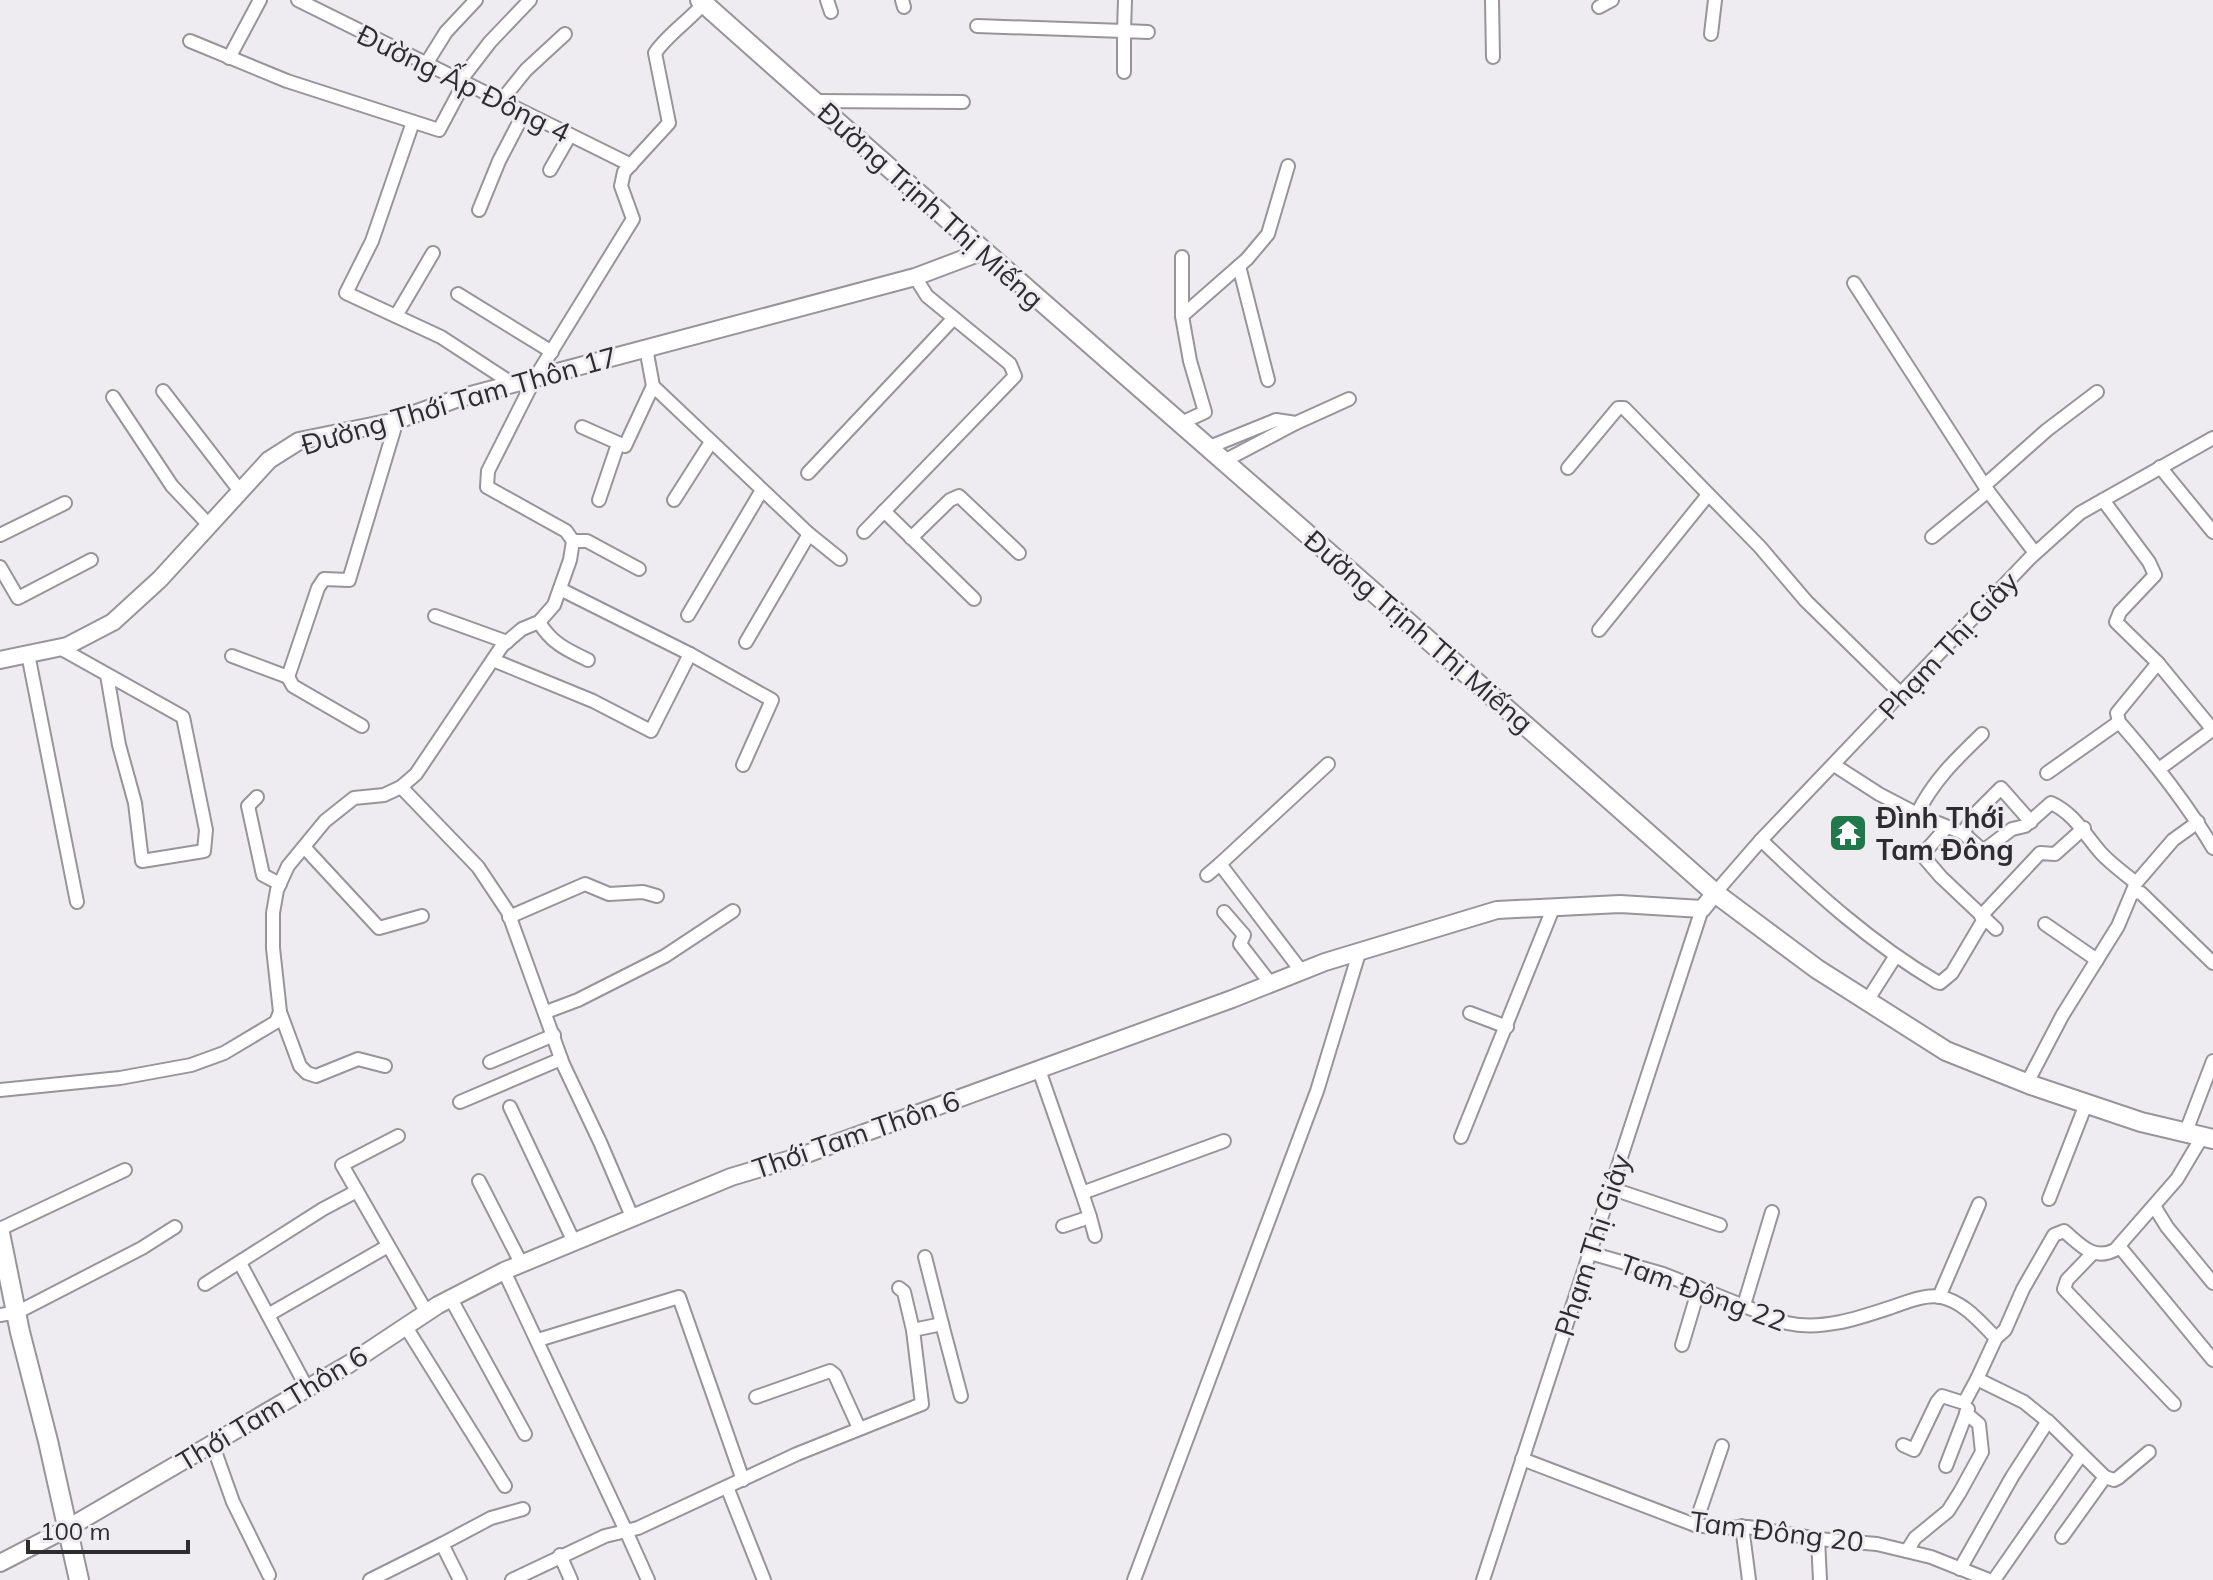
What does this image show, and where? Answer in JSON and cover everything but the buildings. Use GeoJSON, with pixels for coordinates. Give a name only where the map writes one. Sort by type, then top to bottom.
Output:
{"type":"FeatureCollection","features":[{"type":"Feature","properties":{"kind":"main road","name":"Đường Trịnh Thị Miếng"},"geometry":{"type":"LineString","coordinates":[[702,2],[1179,424],[1715,893],[1763,931],[1946,1051],[2086,1104],[2200,1137]]}},
{"type":"Feature","properties":{"kind":"main road"},"geometry":{"type":"LineString","coordinates":[[0,1231],[9,1314],[68,1528],[79,1580]]}},
{"type":"Feature","properties":{"kind":"street"},"geometry":{"type":"LineString","coordinates":[[229,58],[260,0]]}},
{"type":"Feature","properties":{"kind":"street","name":"Đường Ấp Đông 4"},"geometry":{"type":"LineString","coordinates":[[298,0],[631,165]]}},
{"type":"Feature","properties":{"kind":"street"},"geometry":{"type":"LineString","coordinates":[[426,64],[446,32],[476,0]]}},
{"type":"Feature","properties":{"kind":"street"},"geometry":{"type":"LineString","coordinates":[[190,41],[287,81],[439,130],[462,82],[490,42],[530,0]]}},
{"type":"Feature","properties":{"kind":"street"},"geometry":{"type":"LineString","coordinates":[[1124,72],[1125,0]]}},
{"type":"Feature","properties":{"kind":"street"},"geometry":{"type":"LineString","coordinates":[[1492,0],[1493,57]]}},
{"type":"Feature","properties":{"kind":"street"},"geometry":{"type":"LineString","coordinates":[[1599,7],[1612,0]]}},
{"type":"Feature","properties":{"kind":"street"},"geometry":{"type":"LineString","coordinates":[[1712,29],[1715,0]]}},
{"type":"Feature","properties":{"kind":"street"},"geometry":{"type":"LineString","coordinates":[[573,541],[566,531],[487,487],[488,471],[535,378],[633,219],[621,186],[624,172],[669,123],[655,53],[702,2]]}},
{"type":"Feature","properties":{"kind":"street"},"geometry":{"type":"LineString","coordinates":[[977,26],[1148,32]]}},
{"type":"Feature","properties":{"kind":"street"},"geometry":{"type":"LineString","coordinates":[[501,101],[526,70],[565,34]]}},
{"type":"Feature","properties":{"kind":"street"},"geometry":{"type":"LineString","coordinates":[[816,101],[963,102]]}},
{"type":"Feature","properties":{"kind":"street"},"geometry":{"type":"LineString","coordinates":[[479,210],[499,161],[524,113]]}},
{"type":"Feature","properties":{"kind":"street"},"geometry":{"type":"LineString","coordinates":[[413,122],[372,241],[346,293],[441,337],[513,384]]}},
{"type":"Feature","properties":{"kind":"street"},"geometry":{"type":"LineString","coordinates":[[550,170],[570,135]]}},
{"type":"Feature","properties":{"kind":"street"},"geometry":{"type":"LineString","coordinates":[[1182,316],[1239,266],[1268,234],[1288,166]]}},
{"type":"Feature","properties":{"kind":"street","name":"Đường Thới Tam Thôn 17"},"geometry":{"type":"LineString","coordinates":[[0,660],[60,648],[113,622],[160,579],[269,460],[299,441],[397,420],[456,399],[915,277],[984,251]]}},
{"type":"Feature","properties":{"kind":"street"},"geometry":{"type":"LineString","coordinates":[[396,316],[433,253]]}},
{"type":"Feature","properties":{"kind":"street"},"geometry":{"type":"LineString","coordinates":[[1179,424],[1205,412],[1190,361],[1182,316],[1182,257]]}},
{"type":"Feature","properties":{"kind":"street"},"geometry":{"type":"LineString","coordinates":[[1239,266],[1268,380]]}},
{"type":"Feature","properties":{"kind":"street"},"geometry":{"type":"LineString","coordinates":[[864,532],[1015,376],[1010,364],[927,296],[915,277]]}},
{"type":"Feature","properties":{"kind":"street"},"geometry":{"type":"LineString","coordinates":[[1854,283],[1986,488],[2035,553]]}},
{"type":"Feature","properties":{"kind":"street"},"geometry":{"type":"LineString","coordinates":[[458,294],[552,352]]}},
{"type":"Feature","properties":{"kind":"street"},"geometry":{"type":"LineString","coordinates":[[808,473],[954,318]]}},
{"type":"Feature","properties":{"kind":"street"},"geometry":{"type":"LineString","coordinates":[[582,427],[625,446],[653,386],[646,348]]}},
{"type":"Feature","properties":{"kind":"street"},"geometry":{"type":"LineString","coordinates":[[653,386],[809,534],[840,559]]}},
{"type":"Feature","properties":{"kind":"street"},"geometry":{"type":"LineString","coordinates":[[163,391],[240,491]]}},
{"type":"Feature","properties":{"kind":"street"},"geometry":{"type":"LineString","coordinates":[[1932,537],[2047,430],[2097,392]]}},
{"type":"Feature","properties":{"kind":"street"},"geometry":{"type":"LineString","coordinates":[[113,397],[172,486],[209,525]]}},
{"type":"Feature","properties":{"kind":"street"},"geometry":{"type":"LineString","coordinates":[[1224,461],[1349,399]]}},
{"type":"Feature","properties":{"kind":"street"},"geometry":{"type":"LineString","coordinates":[[1568,468],[1622,407],[1806,601],[1901,694]]}},
{"type":"Feature","properties":{"kind":"street"},"geometry":{"type":"LineString","coordinates":[[288,677],[318,588],[324,579],[349,580],[397,420]]}},
{"type":"Feature","properties":{"kind":"street"},"geometry":{"type":"LineString","coordinates":[[1207,448],[1276,420],[1296,423]]}},
{"type":"Feature","properties":{"kind":"street","name":"Phạm Thị Giây"},"geometry":{"type":"LineString","coordinates":[[1715,893],[1761,840],[2035,553],[2080,513],[2213,438]]}},
{"type":"Feature","properties":{"kind":"street"},"geometry":{"type":"LineString","coordinates":[[674,500],[711,442]]}},
{"type":"Feature","properties":{"kind":"street"},"geometry":{"type":"LineString","coordinates":[[599,500],[618,444]]}},
{"type":"Feature","properties":{"kind":"street"},"geometry":{"type":"LineString","coordinates":[[2160,467],[2213,532]]}},
{"type":"Feature","properties":{"kind":"street"},"geometry":{"type":"LineString","coordinates":[[688,615],[762,490]]}},
{"type":"Feature","properties":{"kind":"street"},"geometry":{"type":"LineString","coordinates":[[911,538],[950,500],[959,496],[1019,553]]}},
{"type":"Feature","properties":{"kind":"street"},"geometry":{"type":"LineString","coordinates":[[1599,630],[1712,499]]}},
{"type":"Feature","properties":{"kind":"street"},"geometry":{"type":"LineString","coordinates":[[2103,500],[2149,562],[2155,575],[2125,605],[2116,622],[2158,663],[2212,730],[2159,769]]}},
{"type":"Feature","properties":{"kind":"street"},"geometry":{"type":"LineString","coordinates":[[0,535],[65,503]]}},
{"type":"Feature","properties":{"kind":"street"},"geometry":{"type":"LineString","coordinates":[[884,511],[974,599]]}},
{"type":"Feature","properties":{"kind":"street"},"geometry":{"type":"LineString","coordinates":[[746,642],[809,534]]}},
{"type":"Feature","properties":{"kind":"street"},"geometry":{"type":"LineString","coordinates":[[573,541],[587,541],[639,569]]}},
{"type":"Feature","properties":{"kind":"street"},"geometry":{"type":"LineString","coordinates":[[385,1066],[358,1059],[316,1076],[300,1066],[280,1012],[273,948],[273,913],[280,884],[288,866],[325,821],[354,798],[384,795],[401,787],[416,774],[507,642],[522,629],[539,622],[554,605],[573,541]]}},
{"type":"Feature","properties":{"kind":"street"},"geometry":{"type":"LineString","coordinates":[[0,567],[18,598],[91,560]]}},
{"type":"Feature","properties":{"kind":"street"},"geometry":{"type":"LineString","coordinates":[[560,589],[690,654],[772,700],[743,765]]}},
{"type":"Feature","properties":{"kind":"street"},"geometry":{"type":"LineString","coordinates":[[435,616],[507,642]]}},
{"type":"Feature","properties":{"kind":"street"},"geometry":{"type":"LineString","coordinates":[[539,622],[559,646],[588,660]]}},
{"type":"Feature","properties":{"kind":"street"},"geometry":{"type":"LineString","coordinates":[[60,648],[183,717],[206,830],[204,851],[142,861],[135,803],[119,745],[107,675]]}},
{"type":"Feature","properties":{"kind":"street"},"geometry":{"type":"LineString","coordinates":[[28,654],[77,902]]}},
{"type":"Feature","properties":{"kind":"street"},"geometry":{"type":"LineString","coordinates":[[493,660],[593,701],[651,731],[690,654]]}},
{"type":"Feature","properties":{"kind":"street"},"geometry":{"type":"LineString","coordinates":[[232,656],[288,677],[293,686],[362,726]]}},
{"type":"Feature","properties":{"kind":"street"},"geometry":{"type":"LineString","coordinates":[[2158,663],[2117,713],[2119,722],[2159,769],[2213,848]]}},
{"type":"Feature","properties":{"kind":"street"},"geometry":{"type":"LineString","coordinates":[[2047,773],[2119,722]]}},
{"type":"Feature","properties":{"kind":"street"},"geometry":{"type":"LineString","coordinates":[[1917,814],[1946,768],[1982,734]]}},
{"type":"Feature","properties":{"kind":"street"},"geometry":{"type":"LineString","coordinates":[[1207,875],[1328,764]]}},
{"type":"Feature","properties":{"kind":"street"},"geometry":{"type":"LineString","coordinates":[[1834,765],[1879,794],[1963,833],[1983,851],[2012,829],[2031,822],[2051,803],[2064,809],[2135,888],[2212,960]]}},
{"type":"Feature","properties":{"kind":"street"},"geometry":{"type":"LineString","coordinates":[[401,787],[478,867],[509,917],[561,1059],[633,1219]]}},
{"type":"Feature","properties":{"kind":"street"},"geometry":{"type":"LineString","coordinates":[[1963,833],[1976,813],[2001,788],[2031,822]]}},
{"type":"Feature","properties":{"kind":"street"},"geometry":{"type":"LineString","coordinates":[[257,797],[248,806],[256,850],[263,875],[280,884]]}},
{"type":"Feature","properties":{"kind":"street"},"geometry":{"type":"LineString","coordinates":[[2027,1083],[2062,1016],[2118,926],[2135,888],[2173,840],[2198,822]]}},
{"type":"Feature","properties":{"kind":"street"},"geometry":{"type":"LineString","coordinates":[[1947,827],[1922,855],[1996,929]]}},
{"type":"Feature","properties":{"kind":"street"},"geometry":{"type":"LineString","coordinates":[[1761,840],[1807,885],[1895,957],[1940,983],[1952,973],[1983,918],[2040,853],[2055,854],[2084,828]]}},
{"type":"Feature","properties":{"kind":"street"},"geometry":{"type":"LineString","coordinates":[[304,847],[379,928],[422,916]]}},
{"type":"Feature","properties":{"kind":"street"},"geometry":{"type":"LineString","coordinates":[[1220,864],[1302,972]]}},
{"type":"Feature","properties":{"kind":"street"},"geometry":{"type":"LineString","coordinates":[[509,917],[585,884],[609,894],[630,891],[657,896]]}},
{"type":"Feature","properties":{"kind":"street"},"geometry":{"type":"LineString","coordinates":[[1702,909],[1715,893]]}},
{"type":"Feature","properties":{"kind":"street","name":"Thới Tam Thôn 6"},"geometry":{"type":"LineString","coordinates":[[0,1563],[68,1528],[307,1388],[427,1313],[504,1271],[731,1177],[801,1156],[1302,972],[1497,910],[1620,904],[1702,909]]}},
{"type":"Feature","properties":{"kind":"street"},"geometry":{"type":"LineString","coordinates":[[1461,1137],[1554,906]]}},
{"type":"Feature","properties":{"kind":"street","name":"Phạm Thị Giây"},"geometry":{"type":"LineString","coordinates":[[1483,1580],[1702,909]]}},
{"type":"Feature","properties":{"kind":"street"},"geometry":{"type":"LineString","coordinates":[[546,1012],[578,1000],[665,956],[733,911]]}},
{"type":"Feature","properties":{"kind":"street"},"geometry":{"type":"LineString","coordinates":[[1224,912],[1244,935],[1240,944],[1271,984]]}},
{"type":"Feature","properties":{"kind":"street"},"geometry":{"type":"LineString","coordinates":[[2045,924],[2097,960]]}},
{"type":"Feature","properties":{"kind":"street"},"geometry":{"type":"LineString","coordinates":[[1134,1580],[1312,1105],[1359,953]]}},
{"type":"Feature","properties":{"kind":"street"},"geometry":{"type":"LineString","coordinates":[[1867,1001],[1895,957]]}},
{"type":"Feature","properties":{"kind":"street"},"geometry":{"type":"LineString","coordinates":[[0,1090],[120,1078],[191,1065],[241,1043],[276,1022],[280,1012]]}},
{"type":"Feature","properties":{"kind":"street"},"geometry":{"type":"LineString","coordinates":[[1470,1013],[1507,1027]]}},
{"type":"Feature","properties":{"kind":"street"},"geometry":{"type":"LineString","coordinates":[[490,1062],[554,1035]]}},
{"type":"Feature","properties":{"kind":"street"},"geometry":{"type":"LineString","coordinates":[[460,1102],[561,1059]]}},
{"type":"Feature","properties":{"kind":"street"},"geometry":{"type":"LineString","coordinates":[[1946,1466],[1965,1408],[1996,1338],[2005,1330],[2023,1289],[2054,1235],[2064,1231],[2092,1254],[2105,1255],[2119,1246],[2177,1179],[2200,1137],[2213,1061]]}},
{"type":"Feature","properties":{"kind":"street"},"geometry":{"type":"LineString","coordinates":[[1039,1070],[1095,1236]]}},
{"type":"Feature","properties":{"kind":"street"},"geometry":{"type":"LineString","coordinates":[[2049,1199],[2086,1104]]}},
{"type":"Feature","properties":{"kind":"street"},"geometry":{"type":"LineString","coordinates":[[510,1107],[574,1242]]}},
{"type":"Feature","properties":{"kind":"street"},"geometry":{"type":"LineString","coordinates":[[398,1136],[342,1165],[427,1313]]}},
{"type":"Feature","properties":{"kind":"street"},"geometry":{"type":"LineString","coordinates":[[1082,1193],[1224,1141]]}},
{"type":"Feature","properties":{"kind":"street"},"geometry":{"type":"LineString","coordinates":[[0,1231],[125,1170]]}},
{"type":"Feature","properties":{"kind":"street"},"geometry":{"type":"LineString","coordinates":[[479,1181],[521,1263]]}},
{"type":"Feature","properties":{"kind":"street"},"geometry":{"type":"LineString","coordinates":[[1610,1188],[1720,1225]]}},
{"type":"Feature","properties":{"kind":"street"},"geometry":{"type":"LineString","coordinates":[[205,1284],[357,1191]]}},
{"type":"Feature","properties":{"kind":"street"},"geometry":{"type":"LineString","coordinates":[[1979,1204],[1939,1297],[1969,1310],[1996,1338]]}},
{"type":"Feature","properties":{"kind":"street"},"geometry":{"type":"LineString","coordinates":[[2154,1206],[2167,1227],[2213,1283]]}},
{"type":"Feature","properties":{"kind":"street"},"geometry":{"type":"LineString","coordinates":[[1744,1305],[1772,1212]]}},
{"type":"Feature","properties":{"kind":"street"},"geometry":{"type":"LineString","coordinates":[[1063,1226],[1090,1217]]}},
{"type":"Feature","properties":{"kind":"street"},"geometry":{"type":"LineString","coordinates":[[9,1314],[142,1248],[175,1227]]}},
{"type":"Feature","properties":{"kind":"street"},"geometry":{"type":"LineString","coordinates":[[268,1315],[388,1246]]}},
{"type":"Feature","properties":{"kind":"street"},"geometry":{"type":"LineString","coordinates":[[2119,1246],[2213,1360]]}},
{"type":"Feature","properties":{"kind":"street","name":"Tam Đông 22"},"geometry":{"type":"LineString","coordinates":[[1590,1253],[1663,1274],[1787,1323],[1808,1328],[1930,1296],[1939,1297]]}},
{"type":"Feature","properties":{"kind":"street"},"geometry":{"type":"LineString","coordinates":[[2092,1254],[2067,1280],[2064,1289],[2174,1404]]}},
{"type":"Feature","properties":{"kind":"street"},"geometry":{"type":"LineString","coordinates":[[925,1257],[961,1396]]}},
{"type":"Feature","properties":{"kind":"street"},"geometry":{"type":"LineString","coordinates":[[240,1263],[307,1388]]}},
{"type":"Feature","properties":{"kind":"street"},"geometry":{"type":"LineString","coordinates":[[504,1271],[648,1580]]}},
{"type":"Feature","properties":{"kind":"street"},"geometry":{"type":"LineString","coordinates":[[512,1580],[560,1555],[605,1536],[626,1531],[859,1428],[922,1404],[913,1330],[904,1292],[899,1288]]}},
{"type":"Feature","properties":{"kind":"street"},"geometry":{"type":"LineString","coordinates":[[1682,1345],[1699,1288]]}},
{"type":"Feature","properties":{"kind":"street"},"geometry":{"type":"LineString","coordinates":[[538,1340],[679,1297],[743,1480]]}},
{"type":"Feature","properties":{"kind":"street"},"geometry":{"type":"LineString","coordinates":[[451,1299],[525,1434]]}},
{"type":"Feature","properties":{"kind":"street"},"geometry":{"type":"LineString","coordinates":[[913,1330],[942,1324]]}},
{"type":"Feature","properties":{"kind":"street"},"geometry":{"type":"LineString","coordinates":[[406,1327],[505,1486]]}},
{"type":"Feature","properties":{"kind":"street"},"geometry":{"type":"LineString","coordinates":[[756,1397],[830,1371],[835,1375],[859,1428]]}},
{"type":"Feature","properties":{"kind":"street"},"geometry":{"type":"LineString","coordinates":[[1977,1379],[2024,1402],[2105,1477],[2118,1478],[2149,1452]]}},
{"type":"Feature","properties":{"kind":"street"},"geometry":{"type":"LineString","coordinates":[[1903,1445],[1914,1450],[1942,1396],[1965,1408],[1979,1424],[1982,1452],[1948,1511],[1915,1538],[1907,1551]]}},
{"type":"Feature","properties":{"kind":"street"},"geometry":{"type":"LineString","coordinates":[[1960,1569],[2048,1421]]}},
{"type":"Feature","properties":{"kind":"street"},"geometry":{"type":"LineString","coordinates":[[212,1443],[233,1502],[269,1575]]}},
{"type":"Feature","properties":{"kind":"street"},"geometry":{"type":"LineString","coordinates":[[1695,1525],[1722,1446]]}},
{"type":"Feature","properties":{"kind":"street"},"geometry":{"type":"LineString","coordinates":[[1992,1580],[2081,1455]]}},
{"type":"Feature","properties":{"kind":"street","name":"Tam Đông 20"},"geometry":{"type":"LineString","coordinates":[[1522,1459],[1695,1525],[1721,1528],[1742,1526],[1818,1539],[1877,1544],[1992,1580]]}},
{"type":"Feature","properties":{"kind":"street"},"geometry":{"type":"LineString","coordinates":[[2062,1537],[2105,1477]]}},
{"type":"Feature","properties":{"kind":"street"},"geometry":{"type":"LineString","coordinates":[[727,1487],[764,1580]]}},
{"type":"Feature","properties":{"kind":"street"},"geometry":{"type":"LineString","coordinates":[[370,1580],[491,1518],[523,1509]]}},
{"type":"Feature","properties":{"kind":"street"},"geometry":{"type":"LineString","coordinates":[[1742,1526],[1749,1580]]}},
{"type":"Feature","properties":{"kind":"street"},"geometry":{"type":"LineString","coordinates":[[1818,1539],[1820,1580]]}},
{"type":"Feature","properties":{"kind":"street"},"geometry":{"type":"LineString","coordinates":[[442,1544],[460,1580]]}},
{"type":"Feature","properties":{"kind":"street"},"geometry":{"type":"LineString","coordinates":[[560,1555],[571,1580]]}},
{"type":"Feature","properties":{"kind":"place","name":"Đình Thới Tam Đông"},"geometry":{"type":"Point","coordinates":[1848,833]}}]}
